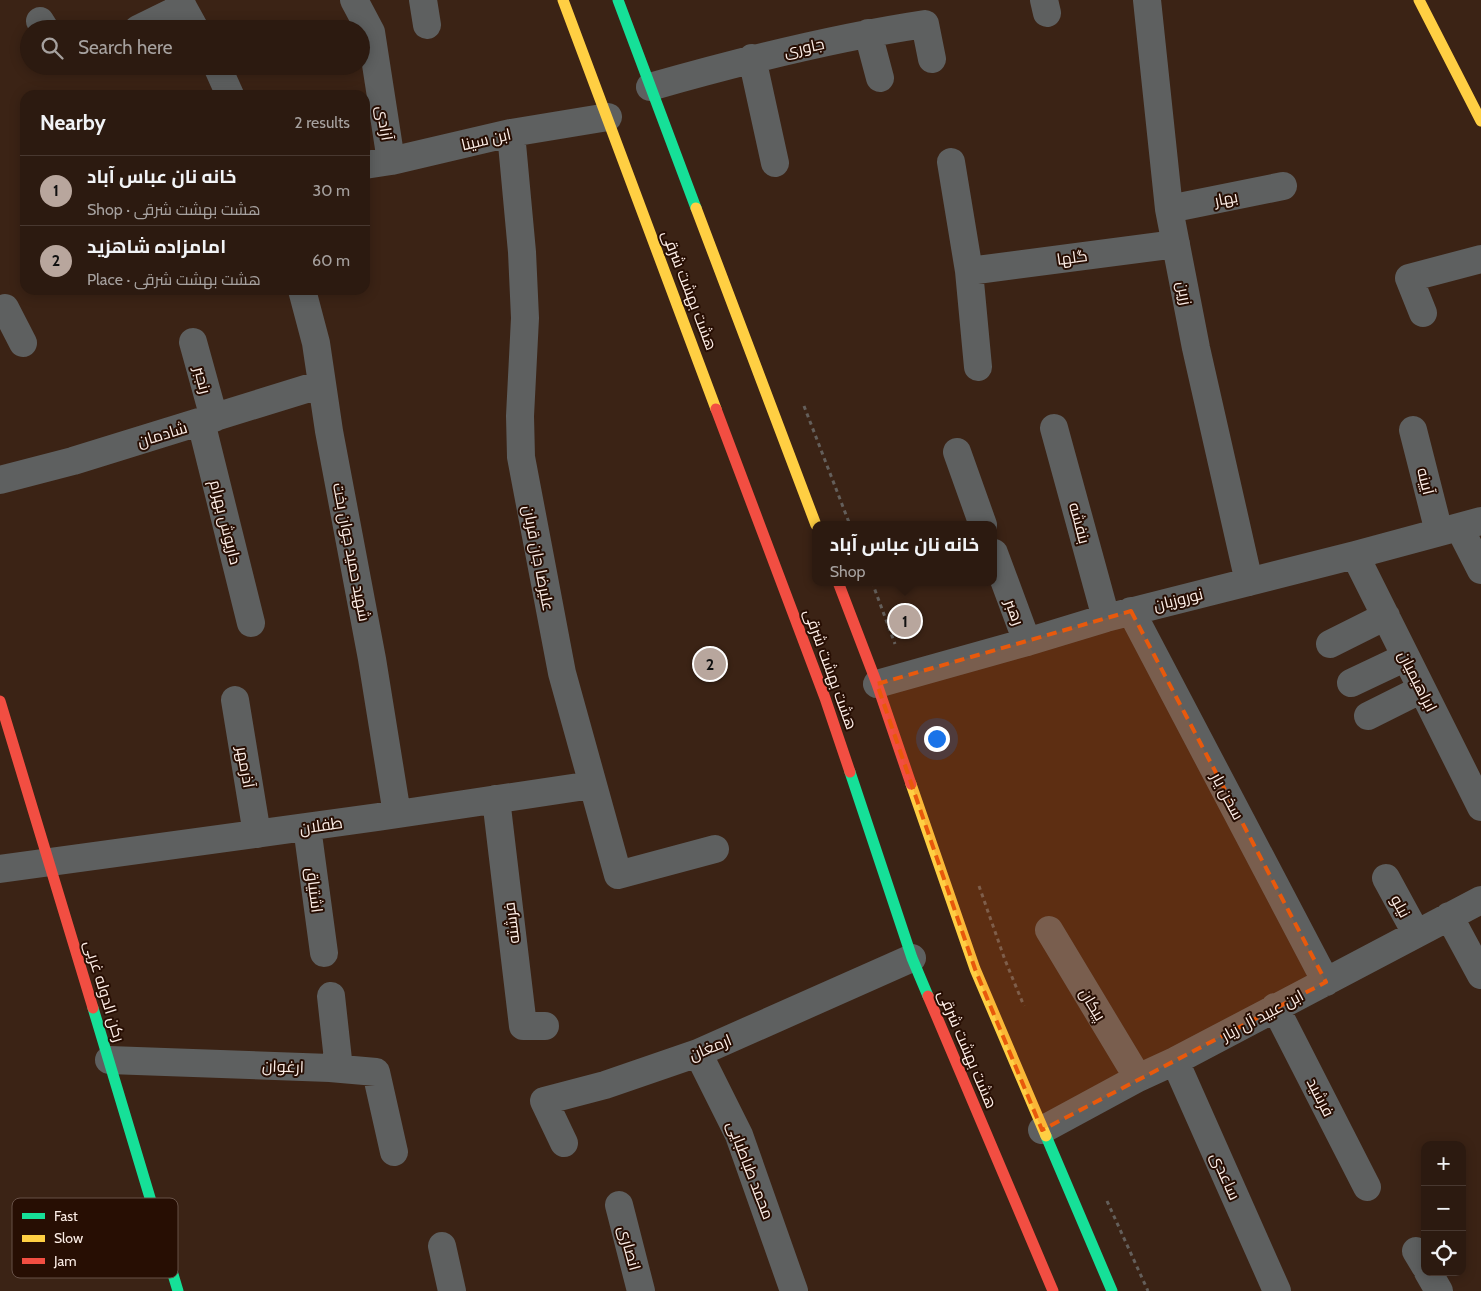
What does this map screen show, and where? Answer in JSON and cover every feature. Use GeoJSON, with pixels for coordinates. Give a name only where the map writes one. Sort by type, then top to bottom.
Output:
{"type":"FeatureCollection","features":[{"type":"Feature","properties":{"kind":"main road","name":"هشت بهشت شرقی"},"geometry":{"type":"LineString","coordinates":[[563,0],[825,698],[912,958],[1053,1291]]}},
{"type":"Feature","properties":{"kind":"main road"},"geometry":{"type":"LineString","coordinates":[[618,0],[814,521]]}},
{"type":"Feature","properties":{"kind":"main road"},"geometry":{"type":"LineString","coordinates":[[1419,0],[1481,122]]}},
{"type":"Feature","properties":{"kind":"main road"},"geometry":{"type":"LineString","coordinates":[[840,586],[877,684],[975,969],[1112,1291]]}},
{"type":"Feature","properties":{"kind":"main road","name":"رکن الدوله غربی"},"geometry":{"type":"LineString","coordinates":[[0,701],[150,1198]]}},
{"type":"Feature","properties":{"kind":"main road","name":"رکن الدوله غربی"},"geometry":{"type":"LineString","coordinates":[[174,1278],[178,1291]]}},
{"type":"Feature","properties":{"kind":"street","name":"آزادی"},"geometry":{"type":"LineString","coordinates":[[354,0],[365,20]]}},
{"type":"Feature","properties":{"kind":"street","name":"زرین"},"geometry":{"type":"LineString","coordinates":[[1147,0],[1169,209],[1196,348],[1249,582]]}},
{"type":"Feature","properties":{"kind":"street"},"geometry":{"type":"LineString","coordinates":[[163,20],[185,12]]}},
{"type":"Feature","properties":{"kind":"street","name":"جاوری"},"geometry":{"type":"LineString","coordinates":[[650,87],[752,58],[868,33],[925,24],[932,59]]}},
{"type":"Feature","properties":{"kind":"street","name":"آزادی"},"geometry":{"type":"LineString","coordinates":[[370,30],[378,163]]}},
{"type":"Feature","properties":{"kind":"street"},"geometry":{"type":"LineString","coordinates":[[868,33],[880,78]]}},
{"type":"Feature","properties":{"kind":"street"},"geometry":{"type":"LineString","coordinates":[[752,58],[775,162]]}},
{"type":"Feature","properties":{"kind":"street"},"geometry":{"type":"LineString","coordinates":[[221,75],[228,90]]}},
{"type":"Feature","properties":{"kind":"street","name":"ابن سینا"},"geometry":{"type":"LineString","coordinates":[[378,163],[512,133],[608,117]]}},
{"type":"Feature","properties":{"kind":"street","name":"علیرضا جان قربان"},"geometry":{"type":"LineString","coordinates":[[512,133],[522,252],[524,318],[520,416],[521,457],[562,673],[592,784],[618,875],[715,849]]}},
{"type":"Feature","properties":{"kind":"street"},"geometry":{"type":"LineString","coordinates":[[951,162],[969,271],[978,367]]}},
{"type":"Feature","properties":{"kind":"street","name":"بهار"},"geometry":{"type":"LineString","coordinates":[[1169,209],[1283,186]]}},
{"type":"Feature","properties":{"kind":"street","name":"گلها"},"geometry":{"type":"LineString","coordinates":[[969,271],[1176,244]]}},
{"type":"Feature","properties":{"kind":"street"},"geometry":{"type":"LineString","coordinates":[[1423,313],[1409,278],[1481,259]]}},
{"type":"Feature","properties":{"kind":"street","name":"شهید حمید جوان بخت"},"geometry":{"type":"LineString","coordinates":[[303,295],[316,343],[331,440],[372,659],[397,814]]}},
{"type":"Feature","properties":{"kind":"street","name":"رنجبر"},"geometry":{"type":"LineString","coordinates":[[193,342],[207,420]]}},
{"type":"Feature","properties":{"kind":"street","name":"شادمان"},"geometry":{"type":"LineString","coordinates":[[0,480],[73,461],[322,384]]}},
{"type":"Feature","properties":{"kind":"street","name":"داریوش بهرام"},"geometry":{"type":"LineString","coordinates":[[207,420],[251,623]]}},
{"type":"Feature","properties":{"kind":"street","name":"بنفشه"},"geometry":{"type":"LineString","coordinates":[[1054,428],[1119,614]]}},
{"type":"Feature","properties":{"kind":"street","name":"آیینه"},"geometry":{"type":"LineString","coordinates":[[1413,430],[1481,570]]}},
{"type":"Feature","properties":{"kind":"street"},"geometry":{"type":"LineString","coordinates":[[957,452],[982,521]]}},
{"type":"Feature","properties":{"kind":"street","name":"نوروزیان"},"geometry":{"type":"LineString","coordinates":[[877,684],[1119,614],[1460,527]]}},
{"type":"Feature","properties":{"kind":"street","name":"ابراهیمیان"},"geometry":{"type":"LineString","coordinates":[[1355,555],[1481,807]]}},
{"type":"Feature","properties":{"kind":"street","name":"رهبر"},"geometry":{"type":"LineString","coordinates":[[997,561],[1027,642]]}},
{"type":"Feature","properties":{"kind":"street","name":"سخن یار"},"geometry":{"type":"LineString","coordinates":[[1119,614],[1326,982]]}},
{"type":"Feature","properties":{"kind":"street"},"geometry":{"type":"LineString","coordinates":[[1330,644],[1386,616]]}},
{"type":"Feature","properties":{"kind":"street"},"geometry":{"type":"LineString","coordinates":[[1351,683],[1406,657]]}},
{"type":"Feature","properties":{"kind":"street"},"geometry":{"type":"LineString","coordinates":[[1368,716],[1422,689]]}},
{"type":"Feature","properties":{"kind":"street","name":"آذرمهر"},"geometry":{"type":"LineString","coordinates":[[235,700],[258,834]]}},
{"type":"Feature","properties":{"kind":"street","name":"طفلان"},"geometry":{"type":"LineString","coordinates":[[0,869],[307,827],[592,784]]}},
{"type":"Feature","properties":{"kind":"street","name":"فرشته"},"geometry":{"type":"LineString","coordinates":[[496,799],[523,1026],[545,1026]]}},
{"type":"Feature","properties":{"kind":"street","name":"اشتیاق"},"geometry":{"type":"LineString","coordinates":[[307,827],[324,954]]}},
{"type":"Feature","properties":{"kind":"street","name":"نیلو"},"geometry":{"type":"LineString","coordinates":[[1386,878],[1416,934]]}},
{"type":"Feature","properties":{"kind":"street","name":"ابن عبید آل زیار"},"geometry":{"type":"LineString","coordinates":[[1042,1130],[1138,1078],[1175,1061],[1481,900]]}},
{"type":"Feature","properties":{"kind":"street"},"geometry":{"type":"LineString","coordinates":[[1449,916],[1481,975]]}},
{"type":"Feature","properties":{"kind":"street","name":"پیکان"},"geometry":{"type":"LineString","coordinates":[[1048,930],[1138,1078]]}},
{"type":"Feature","properties":{"kind":"street","name":"ارمغان"},"geometry":{"type":"LineString","coordinates":[[564,1143],[544,1101],[605,1085],[698,1053],[912,958]]}},
{"type":"Feature","properties":{"kind":"street"},"geometry":{"type":"LineString","coordinates":[[331,996],[339,1069]]}},
{"type":"Feature","properties":{"kind":"street","name":"فرشید"},"geometry":{"type":"LineString","coordinates":[[1275,1007],[1367,1187]]}},
{"type":"Feature","properties":{"kind":"street","name":"محمد طباطبایی"},"geometry":{"type":"LineString","coordinates":[[698,1053],[739,1135],[794,1291]]}},
{"type":"Feature","properties":{"kind":"street","name":"ارغوان"},"geometry":{"type":"LineString","coordinates":[[109,1060],[376,1072],[394,1152]]}},
{"type":"Feature","properties":{"kind":"street","name":"ساعدی"},"geometry":{"type":"LineString","coordinates":[[1175,1061],[1278,1291]]}},
{"type":"Feature","properties":{"kind":"street","name":"انصاری"},"geometry":{"type":"LineString","coordinates":[[618,1205],[638,1290]]}},
{"type":"Feature","properties":{"kind":"street"},"geometry":{"type":"LineString","coordinates":[[442,1246],[452,1291]]}},
{"type":"Feature","properties":{"kind":"street"},"geometry":{"type":"LineString","coordinates":[[1430,1276],[1438,1291]]}},
{"type":"Feature","properties":{"kind":"path"},"geometry":{"type":"LineString","coordinates":[[873,586],[906,676]]}},
{"type":"Feature","properties":{"kind":"path"},"geometry":{"type":"LineString","coordinates":[[976,878],[1005,960],[1028,1014]]}},
{"type":"Feature","properties":{"kind":"path"},"geometry":{"type":"LineString","coordinates":[[1106,1197],[1148,1291]]}},
{"type":"Feature","properties":{"kind":"highlighted area"},"geometry":{"type":"Polygon","coordinates":[[[1131,611],[1326,982],[1042,1130],[975,969],[877,684],[1131,611]]]}},
{"type":"Feature","properties":{"kind":"traffic: fast"},"geometry":{"type":"LineString","coordinates":[[618,0],[696,208]]}},
{"type":"Feature","properties":{"kind":"traffic: fast"},"geometry":{"type":"LineString","coordinates":[[850,772],[912,958],[928,996]]}},
{"type":"Feature","properties":{"kind":"traffic: fast"},"geometry":{"type":"LineString","coordinates":[[93,1008],[150,1198]]}},
{"type":"Feature","properties":{"kind":"traffic: fast"},"geometry":{"type":"LineString","coordinates":[[1046,1136],[1112,1291]]}},
{"type":"Feature","properties":{"kind":"traffic: fast"},"geometry":{"type":"LineString","coordinates":[[174,1278],[178,1291]]}},
{"type":"Feature","properties":{"kind":"traffic: slow"},"geometry":{"type":"LineString","coordinates":[[563,0],[716,409]]}},
{"type":"Feature","properties":{"kind":"traffic: slow"},"geometry":{"type":"LineString","coordinates":[[1419,0],[1481,121]]}},
{"type":"Feature","properties":{"kind":"traffic: slow"},"geometry":{"type":"LineString","coordinates":[[696,208],[814,521]]}},
{"type":"Feature","properties":{"kind":"traffic: slow"},"geometry":{"type":"LineString","coordinates":[[911,784],[975,969],[1046,1136]]}},
{"type":"Feature","properties":{"kind":"traffic: jam"},"geometry":{"type":"LineString","coordinates":[[716,409],[825,698],[850,772]]}},
{"type":"Feature","properties":{"kind":"traffic: jam"},"geometry":{"type":"LineString","coordinates":[[840,586],[877,684],[911,784]]}},
{"type":"Feature","properties":{"kind":"traffic: jam"},"geometry":{"type":"LineString","coordinates":[[0,701],[93,1008]]}},
{"type":"Feature","properties":{"kind":"traffic: jam"},"geometry":{"type":"LineString","coordinates":[[928,996],[1053,1291]]}},
{"type":"Feature","properties":{"kind":"place","name":"خانه نان عباس آباد"},"geometry":{"type":"Point","coordinates":[905,621]}},
{"type":"Feature","properties":{"kind":"place","name":"امامزاده شاهزید"},"geometry":{"type":"Point","coordinates":[710,664]}}]}
